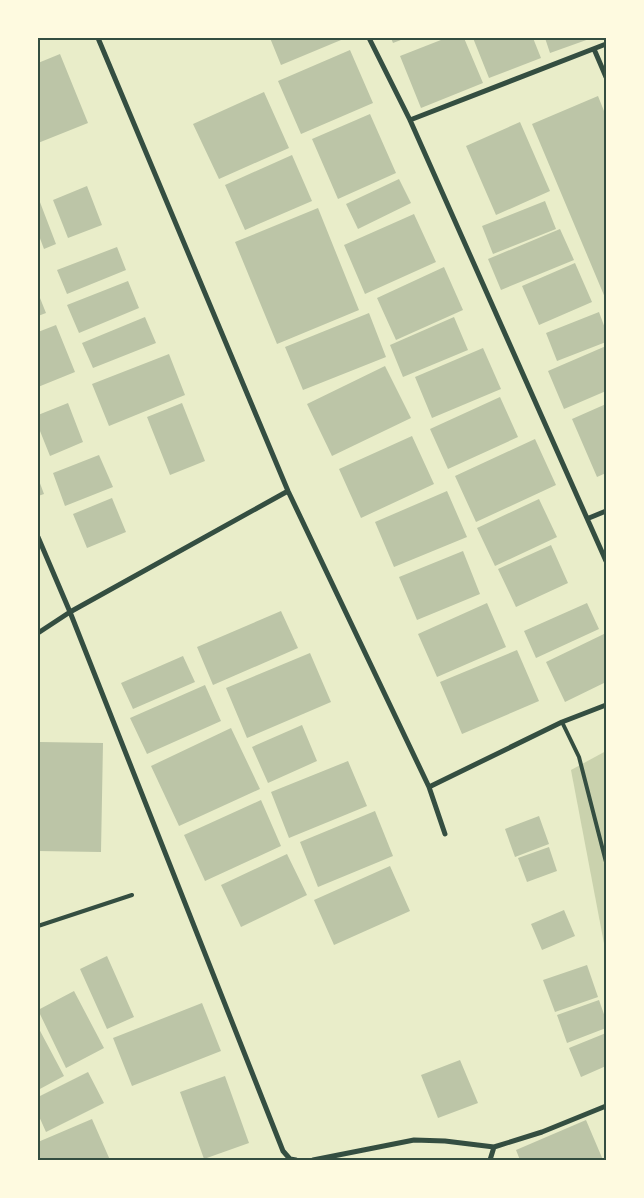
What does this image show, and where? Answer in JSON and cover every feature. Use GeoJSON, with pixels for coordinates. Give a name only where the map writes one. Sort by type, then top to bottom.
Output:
{"type":"FeatureCollection","features":[{"type":"Feature","properties":{"kind":"street"},"geometry":{"type":"LineString","coordinates":[[98,38],[288,491],[429,786],[445,834]]}},
{"type":"Feature","properties":{"kind":"street"},"geometry":{"type":"LineString","coordinates":[[369,38],[410,120],[589,518],[606,561]]}},
{"type":"Feature","properties":{"kind":"street"},"geometry":{"type":"LineString","coordinates":[[410,120],[606,44]]}},
{"type":"Feature","properties":{"kind":"street"},"geometry":{"type":"LineString","coordinates":[[594,49],[606,77]]}},
{"type":"Feature","properties":{"kind":"street"},"geometry":{"type":"LineString","coordinates":[[38,633],[70,612],[288,491]]}},
{"type":"Feature","properties":{"kind":"street"},"geometry":{"type":"LineString","coordinates":[[589,518],[606,510]]}},
{"type":"Feature","properties":{"kind":"street"},"geometry":{"type":"LineString","coordinates":[[38,537],[70,612],[282,1151],[290,1159],[296,1160]]}},
{"type":"Feature","properties":{"kind":"street"},"geometry":{"type":"LineString","coordinates":[[429,786],[562,722],[606,705]]}},
{"type":"Feature","properties":{"kind":"street"},"geometry":{"type":"LineString","coordinates":[[313,1160],[414,1140],[445,1141],[494,1147],[542,1132],[605,1106],[606,1115]]}},
{"type":"Feature","properties":{"kind":"street"},"geometry":{"type":"LineString","coordinates":[[490,1160],[494,1147]]}},
{"type":"Feature","properties":{"kind":"lane"},"geometry":{"type":"LineString","coordinates":[[562,722],[579,757],[606,862]]}},
{"type":"Feature","properties":{"kind":"lane"},"geometry":{"type":"LineString","coordinates":[[38,926],[132,894]]}},
{"type":"Feature","properties":{"kind":"green space"},"geometry":{"type":"Polygon","coordinates":[[[606,751],[606,954],[571,770],[606,751]]]}},
{"type":"Feature","properties":{"kind":"building"},"geometry":{"type":"Polygon","coordinates":[[[270,38],[339,38],[341,40],[281,65],[270,38]]]}},
{"type":"Feature","properties":{"kind":"building"},"geometry":{"type":"Polygon","coordinates":[[[391,38],[406,38],[393,43],[391,38]]]}},
{"type":"Feature","properties":{"kind":"building"},"geometry":{"type":"Polygon","coordinates":[[[446,38],[464,38],[483,83],[421,108],[400,56],[446,38]]]}},
{"type":"Feature","properties":{"kind":"building"},"geometry":{"type":"Polygon","coordinates":[[[473,38],[533,38],[541,58],[489,78],[473,38]]]}},
{"type":"Feature","properties":{"kind":"building"},"geometry":{"type":"Polygon","coordinates":[[[545,38],[592,38],[550,53],[545,38]]]}},
{"type":"Feature","properties":{"kind":"building"},"geometry":{"type":"Polygon","coordinates":[[[350,50],[373,103],[301,134],[278,81],[350,50]]]}},
{"type":"Feature","properties":{"kind":"building"},"geometry":{"type":"Polygon","coordinates":[[[60,54],[88,123],[38,143],[38,63],[60,54]]]}},
{"type":"Feature","properties":{"kind":"building"},"geometry":{"type":"Polygon","coordinates":[[[264,92],[289,148],[219,179],[193,124],[264,92]]]}},
{"type":"Feature","properties":{"kind":"building"},"geometry":{"type":"Polygon","coordinates":[[[598,96],[606,116],[606,300],[532,124],[598,96]]]}},
{"type":"Feature","properties":{"kind":"building"},"geometry":{"type":"Polygon","coordinates":[[[370,114],[396,173],[338,199],[312,139],[370,114]]]}},
{"type":"Feature","properties":{"kind":"building"},"geometry":{"type":"Polygon","coordinates":[[[520,122],[550,191],[496,215],[466,146],[520,122]]]}},
{"type":"Feature","properties":{"kind":"building"},"geometry":{"type":"Polygon","coordinates":[[[292,155],[312,201],[245,230],[225,185],[292,155]]]}},
{"type":"Feature","properties":{"kind":"building"},"geometry":{"type":"Polygon","coordinates":[[[399,179],[411,203],[358,229],[346,204],[399,179]]]}},
{"type":"Feature","properties":{"kind":"building"},"geometry":{"type":"Polygon","coordinates":[[[87,186],[102,225],[68,238],[53,200],[87,186]]]}},
{"type":"Feature","properties":{"kind":"building"},"geometry":{"type":"Polygon","coordinates":[[[38,197],[56,244],[44,249],[38,233],[38,197]]]}},
{"type":"Feature","properties":{"kind":"building"},"geometry":{"type":"Polygon","coordinates":[[[545,201],[556,229],[493,254],[482,226],[545,201]]]}},
{"type":"Feature","properties":{"kind":"building"},"geometry":{"type":"Polygon","coordinates":[[[318,208],[359,310],[277,344],[235,242],[318,208]]]}},
{"type":"Feature","properties":{"kind":"building"},"geometry":{"type":"Polygon","coordinates":[[[414,214],[436,262],[365,294],[344,245],[414,214]]]}},
{"type":"Feature","properties":{"kind":"building"},"geometry":{"type":"Polygon","coordinates":[[[560,229],[574,260],[501,290],[488,259],[560,229]]]}},
{"type":"Feature","properties":{"kind":"building"},"geometry":{"type":"Polygon","coordinates":[[[117,247],[126,270],[67,294],[57,270],[117,247]]]}},
{"type":"Feature","properties":{"kind":"building"},"geometry":{"type":"Polygon","coordinates":[[[575,263],[592,302],[539,325],[522,286],[575,263]]]}},
{"type":"Feature","properties":{"kind":"building"},"geometry":{"type":"Polygon","coordinates":[[[444,267],[463,310],[396,340],[377,298],[444,267]]]}},
{"type":"Feature","properties":{"kind":"building"},"geometry":{"type":"Polygon","coordinates":[[[128,281],[139,308],[79,333],[67,305],[128,281]]]}},
{"type":"Feature","properties":{"kind":"building"},"geometry":{"type":"Polygon","coordinates":[[[38,293],[46,313],[38,316],[38,293]]]}},
{"type":"Feature","properties":{"kind":"building"},"geometry":{"type":"Polygon","coordinates":[[[599,312],[606,331],[606,342],[557,361],[546,333],[599,312]]]}},
{"type":"Feature","properties":{"kind":"building"},"geometry":{"type":"Polygon","coordinates":[[[369,313],[386,357],[303,390],[285,347],[369,313]]]}},
{"type":"Feature","properties":{"kind":"building"},"geometry":{"type":"Polygon","coordinates":[[[145,317],[156,343],[93,368],[82,343],[145,317]]]}},
{"type":"Feature","properties":{"kind":"building"},"geometry":{"type":"Polygon","coordinates":[[[454,317],[468,350],[403,377],[390,345],[454,317]]]}},
{"type":"Feature","properties":{"kind":"building"},"geometry":{"type":"Polygon","coordinates":[[[56,325],[75,372],[38,387],[38,332],[56,325]]]}},
{"type":"Feature","properties":{"kind":"building"},"geometry":{"type":"Polygon","coordinates":[[[606,346],[606,391],[564,409],[548,371],[606,346]]]}},
{"type":"Feature","properties":{"kind":"building"},"geometry":{"type":"Polygon","coordinates":[[[483,348],[501,389],[432,418],[415,377],[483,348]]]}},
{"type":"Feature","properties":{"kind":"building"},"geometry":{"type":"Polygon","coordinates":[[[169,354],[185,395],[109,426],[92,384],[169,354]]]}},
{"type":"Feature","properties":{"kind":"building"},"geometry":{"type":"Polygon","coordinates":[[[385,366],[411,418],[332,456],[307,404],[385,366]]]}},
{"type":"Feature","properties":{"kind":"building"},"geometry":{"type":"Polygon","coordinates":[[[500,397],[518,437],[448,469],[430,429],[500,397]]]}},
{"type":"Feature","properties":{"kind":"building"},"geometry":{"type":"Polygon","coordinates":[[[68,403],[83,442],[50,456],[38,426],[38,415],[68,403]]]}},
{"type":"Feature","properties":{"kind":"building"},"geometry":{"type":"Polygon","coordinates":[[[182,403],[205,461],[170,475],[147,417],[182,403]]]}},
{"type":"Feature","properties":{"kind":"building"},"geometry":{"type":"Polygon","coordinates":[[[606,404],[606,473],[597,477],[572,419],[606,404]]]}},
{"type":"Feature","properties":{"kind":"building"},"geometry":{"type":"Polygon","coordinates":[[[412,436],[434,484],[361,518],[339,469],[412,436]]]}},
{"type":"Feature","properties":{"kind":"building"},"geometry":{"type":"Polygon","coordinates":[[[535,439],[556,485],[476,522],[455,476],[535,439]]]}},
{"type":"Feature","properties":{"kind":"building"},"geometry":{"type":"Polygon","coordinates":[[[99,455],[113,487],[65,506],[53,473],[99,455]]]}},
{"type":"Feature","properties":{"kind":"building"},"geometry":{"type":"Polygon","coordinates":[[[38,478],[44,494],[38,496],[38,478]]]}},
{"type":"Feature","properties":{"kind":"building"},"geometry":{"type":"Polygon","coordinates":[[[447,491],[467,537],[394,567],[375,522],[447,491]]]}},
{"type":"Feature","properties":{"kind":"building"},"geometry":{"type":"Polygon","coordinates":[[[112,498],[126,532],[87,548],[73,514],[112,498]]]}},
{"type":"Feature","properties":{"kind":"building"},"geometry":{"type":"Polygon","coordinates":[[[539,499],[557,537],[495,566],[477,528],[539,499]]]}},
{"type":"Feature","properties":{"kind":"building"},"geometry":{"type":"Polygon","coordinates":[[[551,545],[568,583],[516,607],[498,569],[551,545]]]}},
{"type":"Feature","properties":{"kind":"building"},"geometry":{"type":"Polygon","coordinates":[[[463,551],[480,594],[417,620],[399,577],[463,551]]]}},
{"type":"Feature","properties":{"kind":"building"},"geometry":{"type":"Polygon","coordinates":[[[487,603],[506,647],[437,677],[418,634],[487,603]]]}},
{"type":"Feature","properties":{"kind":"building"},"geometry":{"type":"Polygon","coordinates":[[[587,603],[599,629],[536,658],[524,631],[587,603]]]}},
{"type":"Feature","properties":{"kind":"building"},"geometry":{"type":"Polygon","coordinates":[[[281,611],[298,648],[213,685],[197,647],[281,611]]]}},
{"type":"Feature","properties":{"kind":"building"},"geometry":{"type":"Polygon","coordinates":[[[606,633],[606,682],[565,702],[546,662],[606,633]]]}},
{"type":"Feature","properties":{"kind":"building"},"geometry":{"type":"Polygon","coordinates":[[[517,650],[539,701],[462,734],[440,682],[517,650]]]}},
{"type":"Feature","properties":{"kind":"building"},"geometry":{"type":"Polygon","coordinates":[[[310,653],[331,702],[247,738],[226,688],[310,653]]]}},
{"type":"Feature","properties":{"kind":"building"},"geometry":{"type":"Polygon","coordinates":[[[183,656],[195,682],[133,709],[121,683],[183,656]]]}},
{"type":"Feature","properties":{"kind":"building"},"geometry":{"type":"Polygon","coordinates":[[[205,685],[221,721],[147,754],[130,718],[205,685]]]}},
{"type":"Feature","properties":{"kind":"building"},"geometry":{"type":"Polygon","coordinates":[[[302,725],[317,761],[268,783],[252,747],[302,725]]]}},
{"type":"Feature","properties":{"kind":"building"},"geometry":{"type":"Polygon","coordinates":[[[231,728],[260,789],[179,826],[151,766],[231,728]]]}},
{"type":"Feature","properties":{"kind":"building"},"geometry":{"type":"Polygon","coordinates":[[[40,742],[103,743],[101,852],[38,851],[40,742]]]}},
{"type":"Feature","properties":{"kind":"building"},"geometry":{"type":"Polygon","coordinates":[[[348,761],[367,806],[289,838],[271,792],[348,761]]]}},
{"type":"Feature","properties":{"kind":"building"},"geometry":{"type":"Polygon","coordinates":[[[261,800],[281,846],[205,881],[184,835],[261,800]]]}},
{"type":"Feature","properties":{"kind":"building"},"geometry":{"type":"Polygon","coordinates":[[[375,811],[393,856],[318,887],[300,842],[375,811]]]}},
{"type":"Feature","properties":{"kind":"building"},"geometry":{"type":"Polygon","coordinates":[[[539,816],[549,844],[515,857],[505,829],[539,816]]]}},
{"type":"Feature","properties":{"kind":"building"},"geometry":{"type":"Polygon","coordinates":[[[549,847],[557,871],[527,882],[518,858],[549,847]]]}},
{"type":"Feature","properties":{"kind":"building"},"geometry":{"type":"Polygon","coordinates":[[[287,854],[307,895],[241,927],[221,885],[287,854]]]}},
{"type":"Feature","properties":{"kind":"building"},"geometry":{"type":"Polygon","coordinates":[[[390,866],[410,911],[334,945],[314,900],[390,866]]]}},
{"type":"Feature","properties":{"kind":"building"},"geometry":{"type":"Polygon","coordinates":[[[564,910],[575,936],[542,950],[531,924],[564,910]]]}},
{"type":"Feature","properties":{"kind":"building"},"geometry":{"type":"Polygon","coordinates":[[[107,956],[134,1017],[107,1029],[80,969],[107,956]]]}},
{"type":"Feature","properties":{"kind":"building"},"geometry":{"type":"Polygon","coordinates":[[[587,965],[598,997],[555,1012],[543,980],[587,965]]]}},
{"type":"Feature","properties":{"kind":"building"},"geometry":{"type":"Polygon","coordinates":[[[74,991],[104,1048],[66,1068],[38,1010],[74,991]]]}},
{"type":"Feature","properties":{"kind":"building"},"geometry":{"type":"Polygon","coordinates":[[[599,1000],[606,1020],[606,1028],[567,1043],[557,1015],[599,1000]]]}},
{"type":"Feature","properties":{"kind":"building"},"geometry":{"type":"Polygon","coordinates":[[[202,1003],[221,1051],[132,1086],[113,1038],[202,1003]]]}},
{"type":"Feature","properties":{"kind":"building"},"geometry":{"type":"Polygon","coordinates":[[[38,1027],[64,1076],[38,1090],[38,1027]]]}},
{"type":"Feature","properties":{"kind":"building"},"geometry":{"type":"Polygon","coordinates":[[[606,1033],[606,1066],[581,1077],[569,1048],[606,1033]]]}},
{"type":"Feature","properties":{"kind":"building"},"geometry":{"type":"Polygon","coordinates":[[[460,1060],[478,1103],[438,1118],[421,1075],[460,1060]]]}},
{"type":"Feature","properties":{"kind":"building"},"geometry":{"type":"Polygon","coordinates":[[[88,1072],[104,1103],[46,1132],[38,1114],[38,1097],[88,1072]]]}},
{"type":"Feature","properties":{"kind":"building"},"geometry":{"type":"Polygon","coordinates":[[[225,1076],[249,1143],[204,1159],[180,1092],[225,1076]]]}},
{"type":"Feature","properties":{"kind":"building"},"geometry":{"type":"Polygon","coordinates":[[[92,1119],[110,1160],[38,1160],[38,1142],[92,1119]]]}},
{"type":"Feature","properties":{"kind":"building"},"geometry":{"type":"Polygon","coordinates":[[[586,1120],[603,1160],[520,1160],[516,1150],[586,1120]]]}}]}
